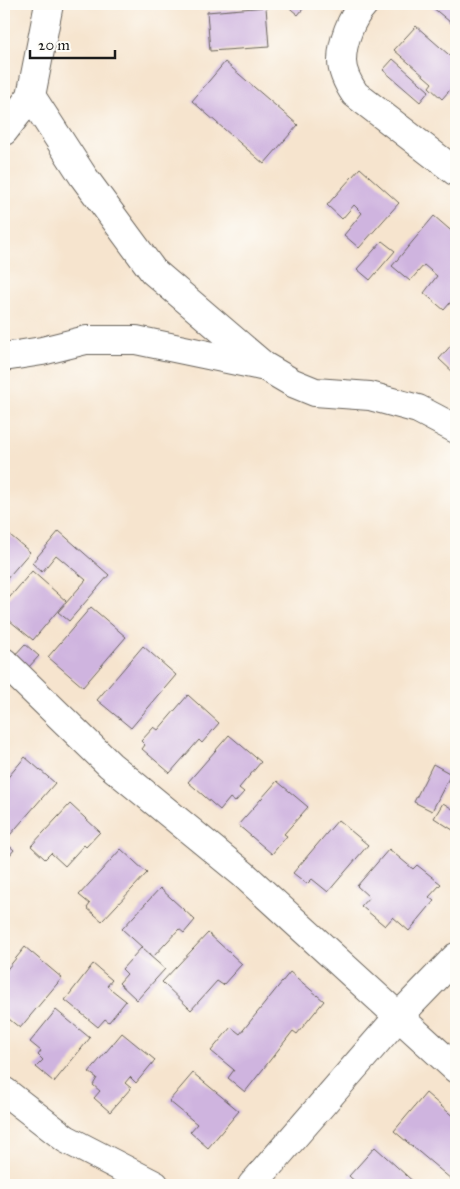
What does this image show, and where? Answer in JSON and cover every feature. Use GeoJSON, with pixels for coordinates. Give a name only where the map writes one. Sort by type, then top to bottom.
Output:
{"type":"FeatureCollection","features":[{"type":"Feature","properties":{"kind":"street"},"geometry":{"type":"LineString","coordinates":[[4,131],[32,96],[48,4]]}},
{"type":"Feature","properties":{"kind":"street"},"geometry":{"type":"LineString","coordinates":[[364,4],[359,9],[346,37],[342,63],[348,84],[355,94],[456,172]]}},
{"type":"Feature","properties":{"kind":"street"},"geometry":{"type":"LineString","coordinates":[[32,96],[83,176],[153,271],[264,366],[293,384],[316,392],[370,396],[418,409],[456,429]]}},
{"type":"Feature","properties":{"kind":"street"},"geometry":{"type":"LineString","coordinates":[[4,356],[86,340],[136,340],[264,366]]}},
{"type":"Feature","properties":{"kind":"street"},"geometry":{"type":"LineString","coordinates":[[4,662],[110,765],[243,874],[456,1069]]}},
{"type":"Feature","properties":{"kind":"street"},"geometry":{"type":"LineString","coordinates":[[252,1185],[398,1016],[456,957]]}},
{"type":"Feature","properties":{"kind":"street"},"geometry":{"type":"LineString","coordinates":[[4,1091],[66,1139],[155,1185]]}},
{"type":"Feature","properties":{"kind":"building"},"geometry":{"type":"Polygon","coordinates":[[[285,4],[307,4],[298,15],[285,4]]]}},
{"type":"Feature","properties":{"kind":"building"},"geometry":{"type":"Polygon","coordinates":[[[435,4],[456,4],[456,27],[432,7],[435,4]]]}},
{"type":"Feature","properties":{"kind":"building"},"geometry":{"type":"Polygon","coordinates":[[[266,7],[269,47],[210,51],[207,12],[266,7]]]}},
{"type":"Feature","properties":{"kind":"building"},"geometry":{"type":"Polygon","coordinates":[[[416,26],[456,61],[456,83],[442,99],[429,87],[432,83],[394,50],[416,26]]]}},
{"type":"Feature","properties":{"kind":"building"},"geometry":{"type":"Polygon","coordinates":[[[393,59],[429,91],[420,102],[383,70],[393,59]]]}},
{"type":"Feature","properties":{"kind":"building"},"geometry":{"type":"Polygon","coordinates":[[[225,62],[298,125],[264,164],[192,101],[225,62]]]}},
{"type":"Feature","properties":{"kind":"building"},"geometry":{"type":"Polygon","coordinates":[[[360,168],[399,203],[359,248],[344,235],[362,213],[354,205],[342,219],[327,205],[360,168]]]}},
{"type":"Feature","properties":{"kind":"building"},"geometry":{"type":"Polygon","coordinates":[[[434,216],[456,235],[456,296],[444,310],[424,293],[437,276],[424,265],[410,281],[392,266],[434,216]]]}},
{"type":"Feature","properties":{"kind":"building"},"geometry":{"type":"Polygon","coordinates":[[[382,241],[395,251],[370,280],[357,269],[382,241]]]}},
{"type":"Feature","properties":{"kind":"building"},"geometry":{"type":"Polygon","coordinates":[[[454,342],[456,344],[456,375],[439,359],[454,342]]]}},
{"type":"Feature","properties":{"kind":"building"},"geometry":{"type":"Polygon","coordinates":[[[4,530],[30,552],[4,582],[4,530]]]}},
{"type":"Feature","properties":{"kind":"building"},"geometry":{"type":"Polygon","coordinates":[[[59,531],[109,575],[69,621],[58,612],[86,580],[56,555],[42,572],[32,563],[59,531]]]}},
{"type":"Feature","properties":{"kind":"building"},"geometry":{"type":"Polygon","coordinates":[[[32,571],[66,601],[33,640],[4,616],[4,604],[32,571]]]}},
{"type":"Feature","properties":{"kind":"building"},"geometry":{"type":"Polygon","coordinates":[[[91,607],[126,637],[83,687],[48,657],[91,607]]]}},
{"type":"Feature","properties":{"kind":"building"},"geometry":{"type":"Polygon","coordinates":[[[25,644],[39,656],[27,669],[13,657],[25,644]]]}},
{"type":"Feature","properties":{"kind":"building"},"geometry":{"type":"Polygon","coordinates":[[[143,646],[176,675],[131,728],[97,700],[143,646]]]}},
{"type":"Feature","properties":{"kind":"building"},"geometry":{"type":"Polygon","coordinates":[[[188,695],[219,723],[202,743],[199,740],[170,773],[142,749],[145,745],[141,741],[154,727],[158,730],[188,695]]]}},
{"type":"Feature","properties":{"kind":"building"},"geometry":{"type":"Polygon","coordinates":[[[229,735],[261,762],[239,788],[244,792],[235,802],[230,798],[220,810],[188,782],[229,735]]]}},
{"type":"Feature","properties":{"kind":"building"},"geometry":{"type":"Polygon","coordinates":[[[25,757],[55,783],[10,835],[4,830],[4,782],[25,757]]]}},
{"type":"Feature","properties":{"kind":"building"},"geometry":{"type":"Polygon","coordinates":[[[433,764],[451,774],[432,811],[414,802],[433,764]]]}},
{"type":"Feature","properties":{"kind":"building"},"geometry":{"type":"Polygon","coordinates":[[[277,781],[308,807],[284,834],[287,836],[272,854],[238,825],[277,781]]]}},
{"type":"Feature","properties":{"kind":"building"},"geometry":{"type":"Polygon","coordinates":[[[443,803],[456,811],[456,832],[434,818],[443,803]]]}},
{"type":"Feature","properties":{"kind":"building"},"geometry":{"type":"Polygon","coordinates":[[[70,804],[100,832],[86,847],[84,845],[65,866],[51,853],[45,859],[31,846],[70,804]]]}},
{"type":"Feature","properties":{"kind":"building"},"geometry":{"type":"Polygon","coordinates":[[[338,820],[368,845],[328,892],[312,879],[307,884],[293,873],[338,820]]]}},
{"type":"Feature","properties":{"kind":"building"},"geometry":{"type":"Polygon","coordinates":[[[4,841],[14,850],[4,862],[4,841]]]}},
{"type":"Feature","properties":{"kind":"building"},"geometry":{"type":"Polygon","coordinates":[[[121,849],[147,873],[102,921],[87,908],[90,904],[79,895],[121,849]]]}},
{"type":"Feature","properties":{"kind":"building"},"geometry":{"type":"Polygon","coordinates":[[[389,849],[413,869],[417,865],[441,884],[429,897],[434,901],[409,931],[393,917],[385,926],[361,906],[369,897],[357,886],[389,849]]]}},
{"type":"Feature","properties":{"kind":"building"},"geometry":{"type":"Polygon","coordinates":[[[160,888],[195,920],[184,933],[179,929],[153,957],[122,929],[160,888]]]}},
{"type":"Feature","properties":{"kind":"building"},"geometry":{"type":"Polygon","coordinates":[[[208,933],[242,964],[223,985],[217,981],[191,1010],[162,982],[208,933]]]}},
{"type":"Feature","properties":{"kind":"building"},"geometry":{"type":"Polygon","coordinates":[[[25,947],[62,978],[20,1028],[4,1015],[4,973],[25,947]]]}},
{"type":"Feature","properties":{"kind":"building"},"geometry":{"type":"Polygon","coordinates":[[[141,948],[165,969],[137,1000],[119,983],[127,974],[122,969],[141,948]]]}},
{"type":"Feature","properties":{"kind":"building"},"geometry":{"type":"Polygon","coordinates":[[[93,964],[112,980],[107,986],[126,1001],[109,1022],[105,1019],[98,1027],[65,1000],[93,964]]]}},
{"type":"Feature","properties":{"kind":"building"},"geometry":{"type":"Polygon","coordinates":[[[290,972],[324,1001],[297,1034],[293,1031],[245,1092],[228,1078],[234,1070],[211,1051],[231,1027],[240,1034],[290,972]]]}},
{"type":"Feature","properties":{"kind":"building"},"geometry":{"type":"Polygon","coordinates":[[[56,1010],[90,1038],[54,1082],[36,1067],[43,1060],[38,1055],[41,1051],[30,1042],[56,1010]]]}},
{"type":"Feature","properties":{"kind":"building"},"geometry":{"type":"Polygon","coordinates":[[[122,1033],[155,1060],[136,1083],[130,1077],[125,1083],[131,1088],[110,1112],[94,1098],[100,1091],[93,1085],[97,1078],[89,1072],[122,1033]]]}},
{"type":"Feature","properties":{"kind":"building"},"geometry":{"type":"Polygon","coordinates":[[[193,1073],[239,1111],[208,1148],[190,1132],[197,1124],[169,1101],[193,1073]]]}},
{"type":"Feature","properties":{"kind":"building"},"geometry":{"type":"Polygon","coordinates":[[[426,1093],[456,1119],[456,1172],[451,1179],[394,1131],[426,1093]]]}},
{"type":"Feature","properties":{"kind":"building"},"geometry":{"type":"Polygon","coordinates":[[[375,1147],[417,1185],[359,1185],[349,1176],[375,1147]]]}}]}
